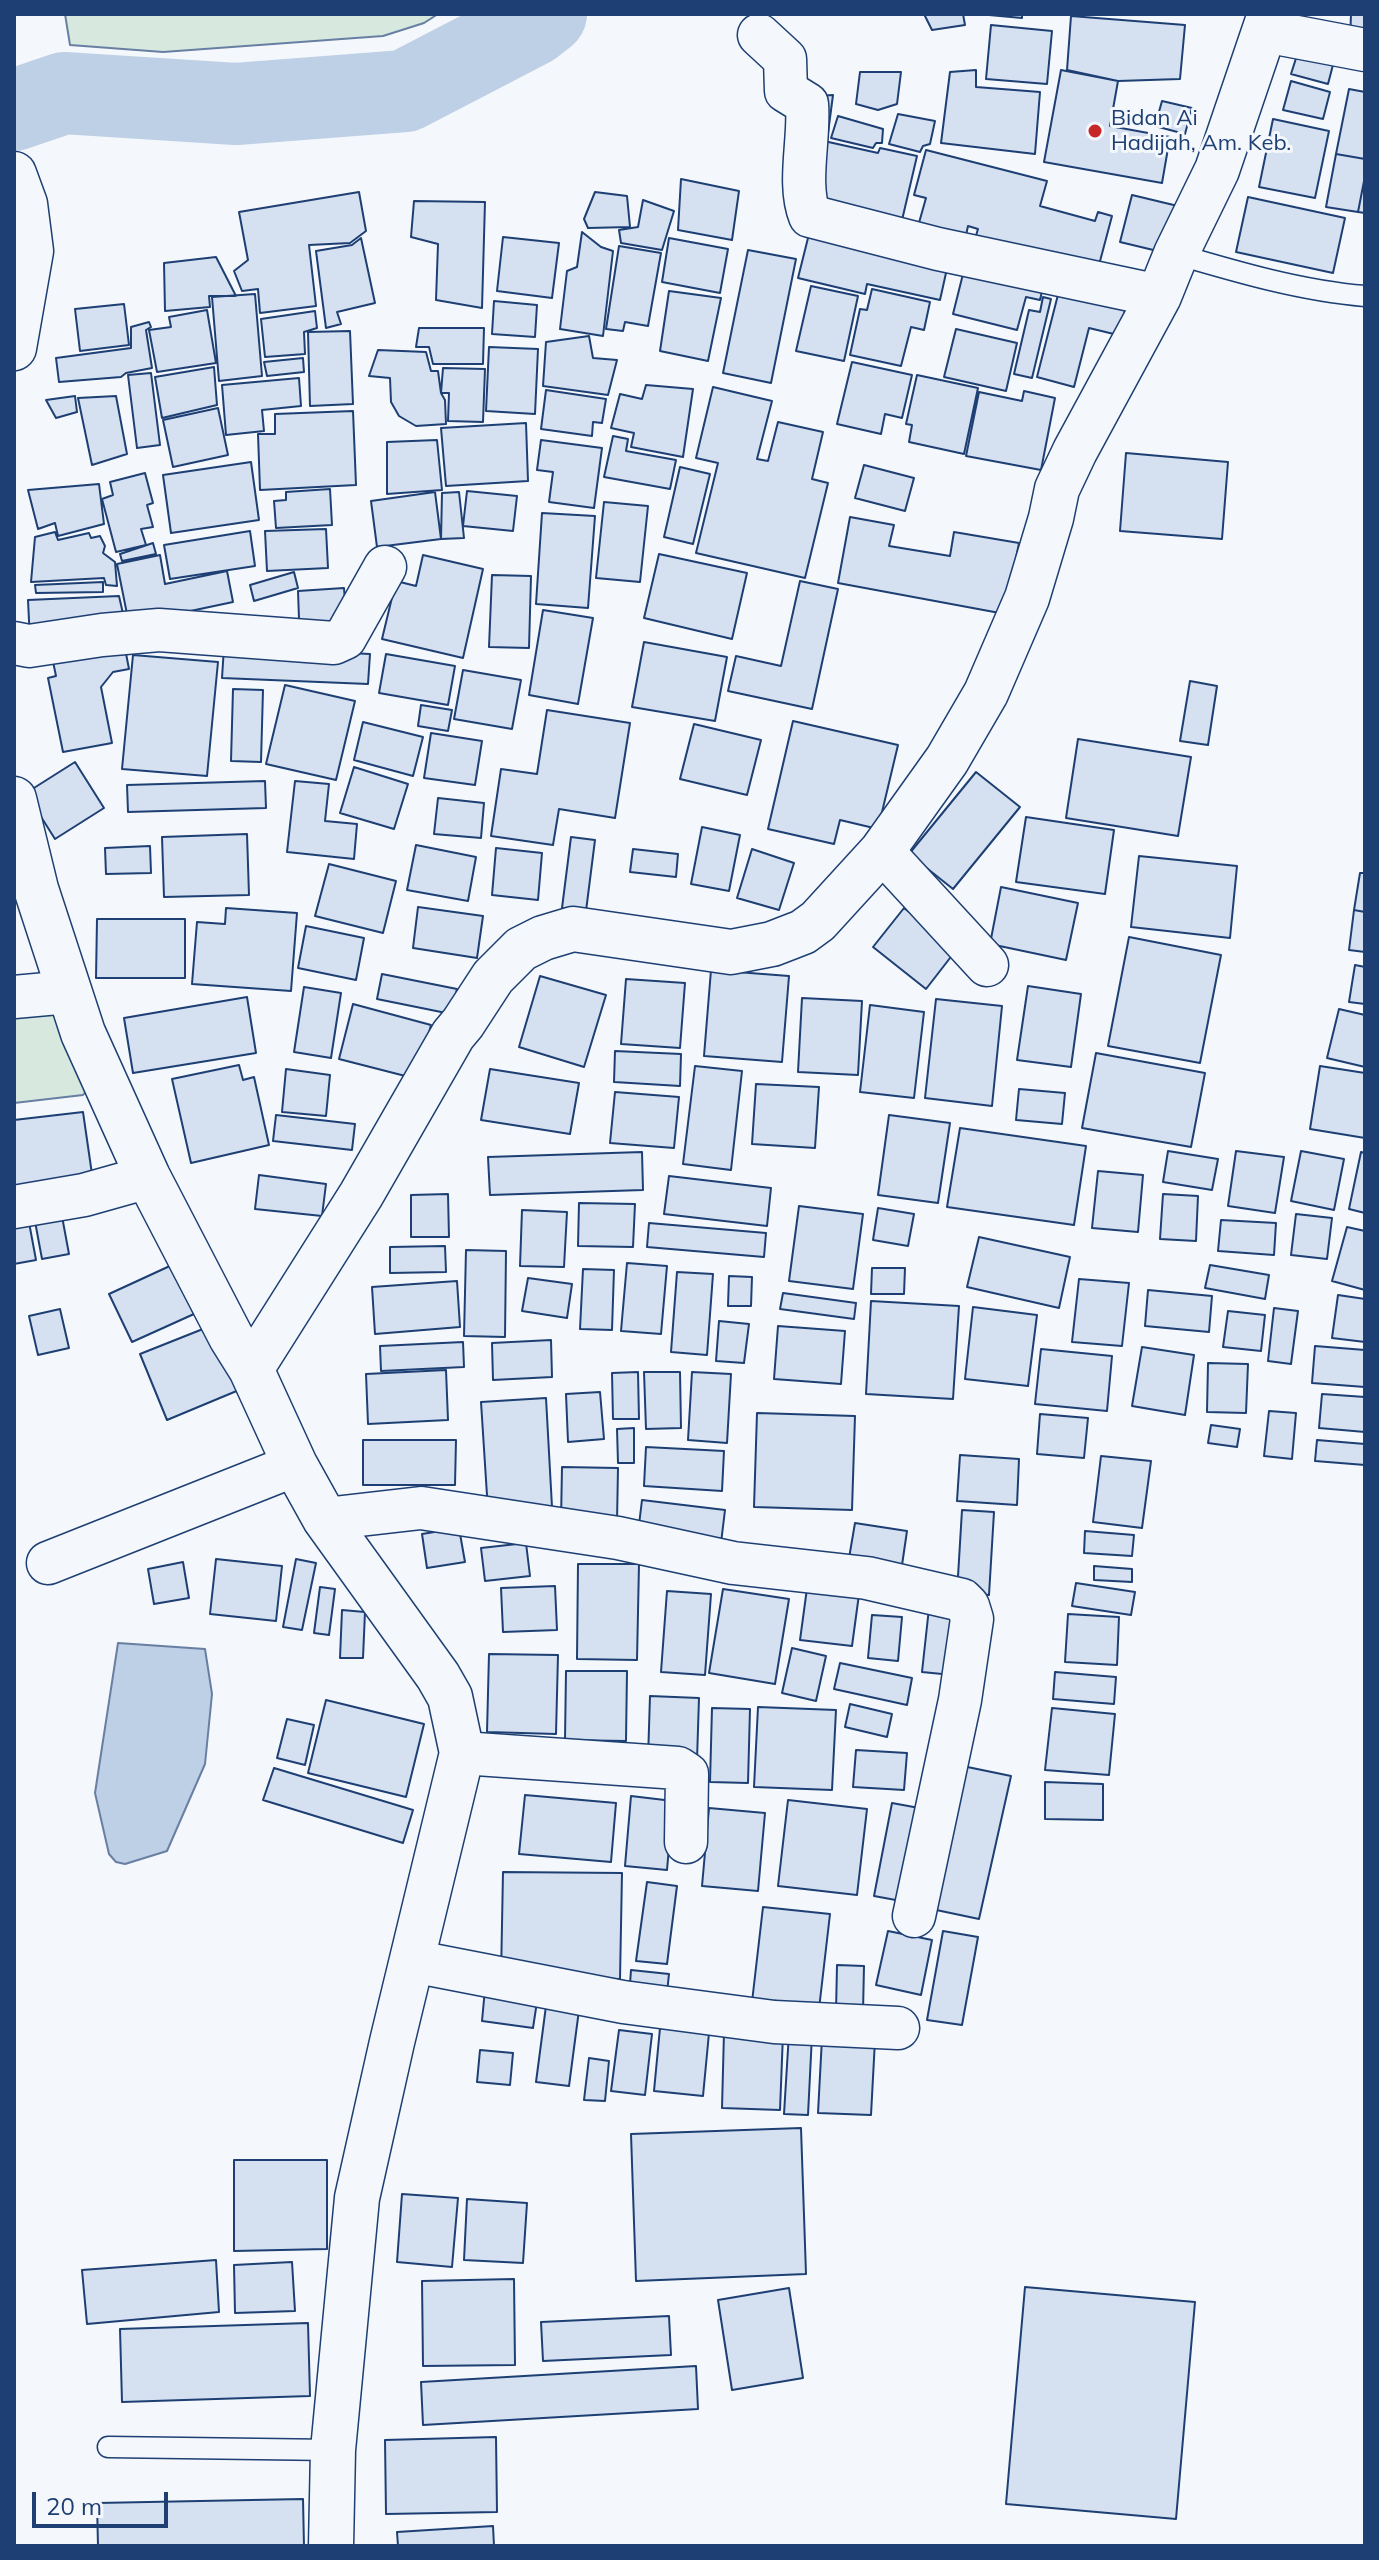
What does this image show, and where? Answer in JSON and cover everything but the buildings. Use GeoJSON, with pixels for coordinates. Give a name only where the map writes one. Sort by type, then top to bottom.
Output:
{"type":"FeatureCollection","features":[{"type":"Feature","properties":{"kind":"street"},"geometry":{"type":"LineString","coordinates":[[251,1369],[361,1195],[453,1035],[493,977],[521,949],[573,929],[731,952],[772,944],[803,932],[818,921],[882,851],[947,760],[986,693],[1027,598],[1057,489],[1159,296],[1217,170],[1267,22],[1365,50]]}},
{"type":"Feature","properties":{"kind":"street"},"geometry":{"type":"LineString","coordinates":[[759,35],[785,59],[786,91],[807,104],[809,122],[804,198],[810,216],[938,249],[1159,296]]}},
{"type":"Feature","properties":{"kind":"street"},"geometry":{"type":"LineString","coordinates":[[14,348],[31,251],[19,189]]}},
{"type":"Feature","properties":{"kind":"street"},"geometry":{"type":"LineString","coordinates":[[14,643],[29,646],[159,630],[334,643],[345,638],[385,567]]}},
{"type":"Feature","properties":{"kind":"street"},"geometry":{"type":"LineString","coordinates":[[14,799],[36,889],[83,1033],[148,1177],[231,1337],[251,1369],[295,1465],[325,1519],[450,1697],[462,1753],[357,2198],[333,2450],[331,2546]]}},
{"type":"Feature","properties":{"kind":"street"},"geometry":{"type":"LineString","coordinates":[[882,851],[987,965]]}},
{"type":"Feature","properties":{"kind":"street"},"geometry":{"type":"LineString","coordinates":[[14,997],[69,992]]}},
{"type":"Feature","properties":{"kind":"street"},"geometry":{"type":"LineString","coordinates":[[14,1207],[84,1195],[148,1177]]}},
{"type":"Feature","properties":{"kind":"street"},"geometry":{"type":"LineString","coordinates":[[48,1563],[295,1465]]}},
{"type":"Feature","properties":{"kind":"street"},"geometry":{"type":"LineString","coordinates":[[325,1519],[421,1508],[618,1538],[733,1563],[867,1578],[962,1600],[968,1606],[972,1619],[960,1700],[914,1916]]}},
{"type":"Feature","properties":{"kind":"street"},"geometry":{"type":"LineString","coordinates":[[462,1753],[678,1768],[687,1774],[686,1842]]}},
{"type":"Feature","properties":{"kind":"street"},"geometry":{"type":"LineString","coordinates":[[412,1961],[623,2002],[774,2022],[898,2028]]}},
{"type":"Feature","properties":{"kind":"lane"},"geometry":{"type":"LineString","coordinates":[[1176,254],[1339,294],[1365,296]]}},
{"type":"Feature","properties":{"kind":"lane"},"geometry":{"type":"LineString","coordinates":[[108,2447],[333,2450]]}},
{"type":"Feature","properties":{"kind":"shaded area"},"geometry":{"type":"Polygon","coordinates":[[[65,14],[438,14],[424,23],[383,36],[163,52],[70,45],[65,14]]]}},
{"type":"Feature","properties":{"kind":"shaded area"},"geometry":{"type":"Polygon","coordinates":[[[57,1002],[87,1090],[83,1095],[14,1103],[14,1006],[57,1002]]]}},
{"type":"Feature","properties":{"kind":"water"},"geometry":{"type":"Polygon","coordinates":[[[118,1643],[205,1649],[212,1694],[205,1764],[167,1851],[125,1864],[116,1862],[109,1854],[95,1793],[118,1643]]]}},
{"type":"Feature","properties":{"kind":"waterway"},"geometry":{"type":"LineString","coordinates":[[14,110],[64,93],[236,104],[405,91],[532,25],[546,14]]}},
{"type":"Feature","properties":{"kind":"place","name":"Bidan Ai Hadijah, Am. Keb."},"geometry":{"type":"Point","coordinates":[1095,131]}}]}
